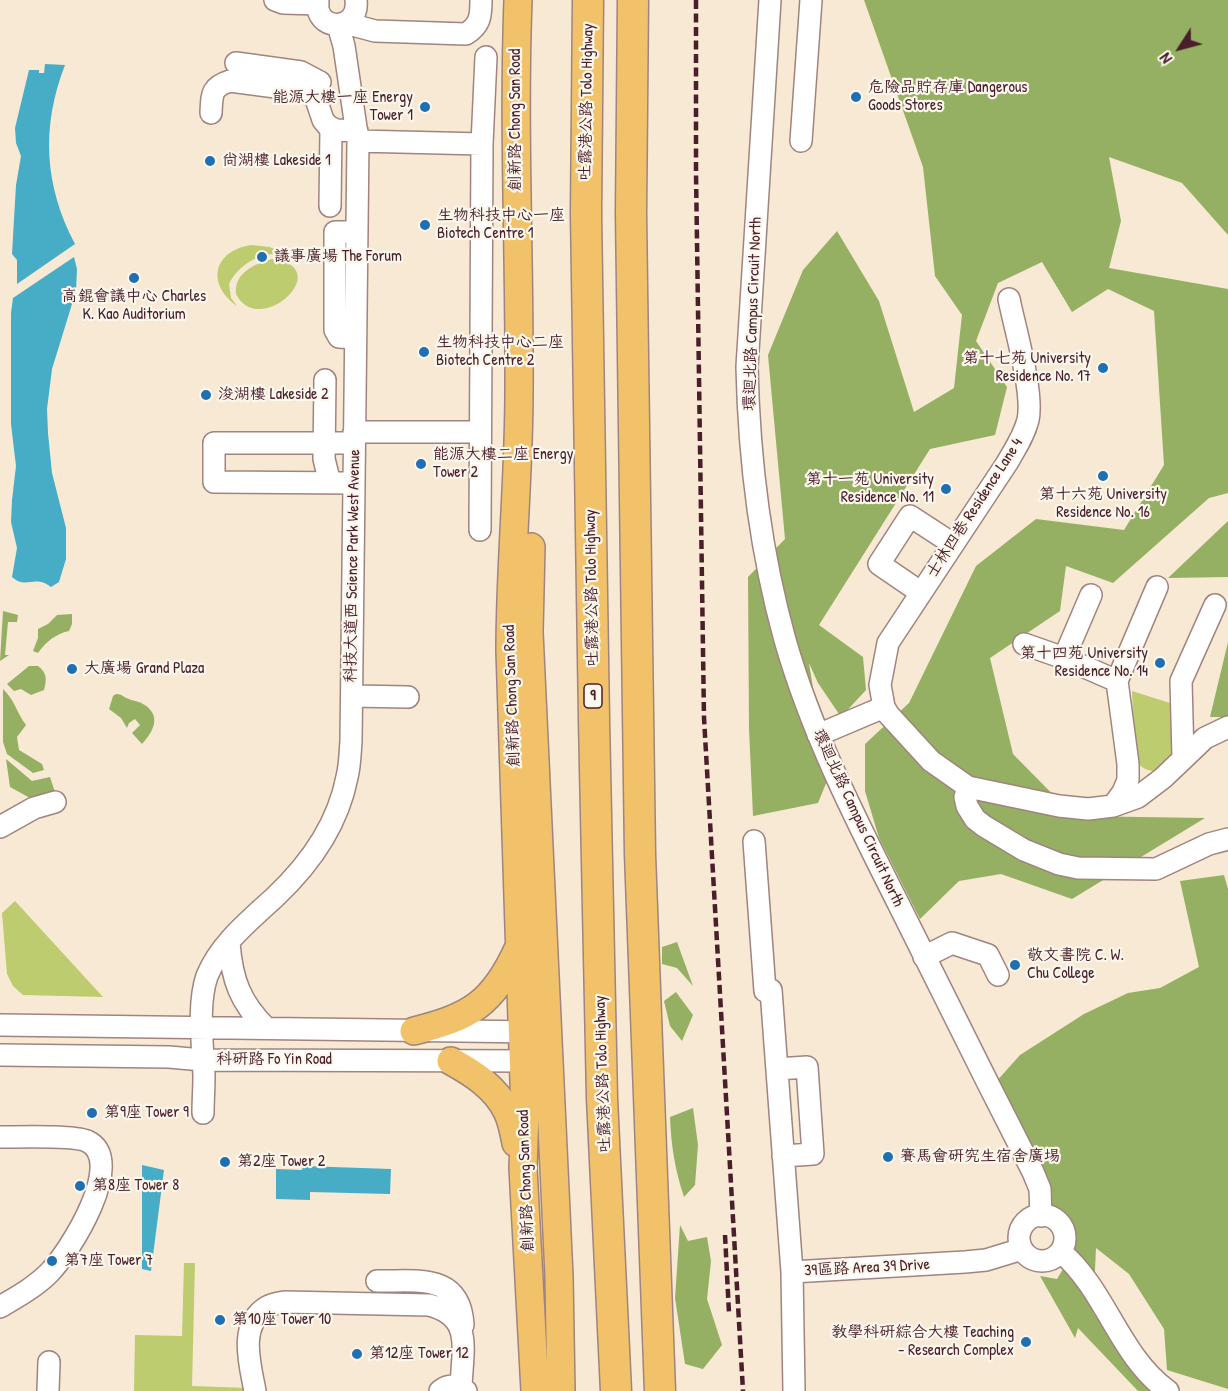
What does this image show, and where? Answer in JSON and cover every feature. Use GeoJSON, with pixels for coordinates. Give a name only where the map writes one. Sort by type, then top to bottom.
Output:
{"type":"FeatureCollection","features":[{"type":"Feature","properties":{"kind":"highway","name":"吐露港公路 Tolo Highway"},"geometry":{"type":"LineString","coordinates":[[588,0],[586,214],[594,720],[602,1098],[616,1391]]}},
{"type":"Feature","properties":{"kind":"highway"},"geometry":{"type":"LineString","coordinates":[[633,0],[631,213],[640,854],[660,1391]]}},
{"type":"Feature","properties":{"kind":"main road","name":"創新路 Chong San Road"},"geometry":{"type":"LineString","coordinates":[[518,0],[515,142],[519,410],[510,651],[519,946],[534,1032]]}},
{"type":"Feature","properties":{"kind":"main road","name":"創新路 Chong San Road"},"geometry":{"type":"LineString","coordinates":[[532,0],[530,162],[533,406],[529,632],[534,1032],[535,1061],[557,1232],[557,1386]]}},
{"type":"Feature","properties":{"kind":"main road"},"geometry":{"type":"LineString","coordinates":[[414,1031],[460,1017],[477,1007],[499,985],[519,946]]}},
{"type":"Feature","properties":{"kind":"main road"},"geometry":{"type":"LineString","coordinates":[[451,1061],[480,1079],[501,1102],[510,1118],[523,1168]]}},
{"type":"Feature","properties":{"kind":"main road","name":"創新路 Chong San Road"},"geometry":{"type":"LineString","coordinates":[[535,1061],[525,1112],[523,1168],[535,1391]]}},
{"type":"Feature","properties":{"kind":"street"},"geometry":{"type":"LineString","coordinates":[[275,0],[283,3],[307,2],[326,21],[375,31],[466,34],[480,21],[482,0]]}},
{"type":"Feature","properties":{"kind":"street"},"geometry":{"type":"LineString","coordinates":[[342,24],[354,15],[357,9],[356,0]]}},
{"type":"Feature","properties":{"kind":"street","name":"環迴北路 Campus Circuit North"},"geometry":{"type":"LineString","coordinates":[[770,0],[748,355],[748,428],[759,526],[770,579],[785,641],[808,711],[840,788],[1033,1172],[1040,1189],[1041,1215]]}},
{"type":"Feature","properties":{"kind":"street"},"geometry":{"type":"LineString","coordinates":[[801,141],[811,0]]}},
{"type":"Feature","properties":{"kind":"street","name":"科技大道西 Science Park West Avenue"},"geometry":{"type":"LineString","coordinates":[[203,1113],[202,1003],[207,977],[213,964],[240,928],[293,877],[325,836],[338,807],[347,778],[352,696],[357,136],[342,24]]}},
{"type":"Feature","properties":{"kind":"street"},"geometry":{"type":"LineString","coordinates":[[480,530],[482,144],[486,57]]}},
{"type":"Feature","properties":{"kind":"street"},"geometry":{"type":"LineString","coordinates":[[236,63],[301,72],[313,87],[323,120],[336,130],[357,136],[482,144]]}},
{"type":"Feature","properties":{"kind":"street"},"geometry":{"type":"LineString","coordinates":[[211,113],[211,97],[214,89],[230,81],[313,87],[350,81]]}},
{"type":"Feature","properties":{"kind":"street"},"geometry":{"type":"LineString","coordinates":[[330,206],[331,128]]}},
{"type":"Feature","properties":{"kind":"street","name":"士林四巷 Residence Lane 4"},"geometry":{"type":"LineString","coordinates":[[884,707],[880,686],[888,643],[1007,463],[1022,436],[1028,419],[1030,399],[1009,299]]}},
{"type":"Feature","properties":{"kind":"street"},"geometry":{"type":"LineString","coordinates":[[325,380],[324,459],[330,483]]}},
{"type":"Feature","properties":{"kind":"street"},"geometry":{"type":"LineString","coordinates":[[354,483],[214,482],[214,442],[324,442],[354,437],[480,432]]}},
{"type":"Feature","properties":{"kind":"street"},"geometry":{"type":"LineString","coordinates":[[920,592],[879,564],[910,516],[953,544]]}},
{"type":"Feature","properties":{"kind":"street"},"geometry":{"type":"LineString","coordinates":[[1113,806],[1128,780],[1117,681],[1157,587]]}},
{"type":"Feature","properties":{"kind":"street"},"geometry":{"type":"LineString","coordinates":[[1064,658],[1091,595]]}},
{"type":"Feature","properties":{"kind":"street"},"geometry":{"type":"LineString","coordinates":[[1183,757],[1181,681],[1215,605]]}},
{"type":"Feature","properties":{"kind":"street"},"geometry":{"type":"LineString","coordinates":[[1024,644],[1117,681]]}},
{"type":"Feature","properties":{"kind":"street"},"geometry":{"type":"LineString","coordinates":[[352,696],[408,697]]}},
{"type":"Feature","properties":{"kind":"street"},"geometry":{"type":"LineString","coordinates":[[818,735],[884,707],[931,761],[968,787],[1059,806],[1088,809],[1113,806],[1138,797],[1205,738],[1228,727]]}},
{"type":"Feature","properties":{"kind":"street"},"geometry":{"type":"LineString","coordinates":[[1128,764],[1149,777],[1163,777]]}},
{"type":"Feature","properties":{"kind":"street"},"geometry":{"type":"LineString","coordinates":[[968,787],[965,797],[967,806],[975,819],[984,826],[1024,850],[1059,864],[1078,868],[1156,869],[1209,843],[1228,839]]}},
{"type":"Feature","properties":{"kind":"street"},"geometry":{"type":"LineString","coordinates":[[0,827],[34,808],[55,802]]}},
{"type":"Feature","properties":{"kind":"street"},"geometry":{"type":"LineString","coordinates":[[754,841],[765,991],[771,990],[792,1272]]}},
{"type":"Feature","properties":{"kind":"street"},"geometry":{"type":"LineString","coordinates":[[229,943],[230,964],[236,985],[244,1002],[267,1028]]}},
{"type":"Feature","properties":{"kind":"street"},"geometry":{"type":"LineString","coordinates":[[924,957],[952,943],[988,955],[998,975]]}},
{"type":"Feature","properties":{"kind":"street","name":"科研路 Fo Yin Road"},"geometry":{"type":"LineString","coordinates":[[0,1025],[534,1032]]}},
{"type":"Feature","properties":{"kind":"street","name":"科研路 Fo Yin Road"},"geometry":{"type":"LineString","coordinates":[[0,1055],[169,1057],[202,1060],[535,1061]]}},
{"type":"Feature","properties":{"kind":"street"},"geometry":{"type":"LineString","coordinates":[[777,1069],[807,1067],[813,1154],[783,1156]]}},
{"type":"Feature","properties":{"kind":"street"},"geometry":{"type":"LineString","coordinates":[[0,1137],[79,1139],[94,1146],[102,1160],[95,1197],[84,1225],[68,1250],[49,1273],[26,1292],[0,1307]]}},
{"type":"Feature","properties":{"kind":"street"},"geometry":{"type":"LineString","coordinates":[[527,1230],[532,1216],[545,1213],[557,1232]]}},
{"type":"Feature","properties":{"kind":"street"},"geometry":{"type":"LineString","coordinates":[[1041,1215],[1055,1220],[1064,1231],[1065,1238],[1061,1252],[1056,1257],[1041,1261],[1033,1260],[1022,1249],[1020,1234],[1027,1221],[1041,1215]]}},
{"type":"Feature","properties":{"kind":"street","name":"39區路 Area 39 Drive"},"geometry":{"type":"LineString","coordinates":[[794,1391],[792,1272],[987,1260],[1022,1249]]}},
{"type":"Feature","properties":{"kind":"street"},"geometry":{"type":"LineString","coordinates":[[1061,1252],[1076,1264],[1088,1281],[1137,1360],[1148,1374],[1168,1391]]}},
{"type":"Feature","properties":{"kind":"street"},"geometry":{"type":"LineString","coordinates":[[378,1281],[433,1282],[443,1286],[458,1302],[462,1312],[463,1335],[456,1390]]}},
{"type":"Feature","properties":{"kind":"street"},"geometry":{"type":"LineString","coordinates":[[255,1391],[248,1335],[255,1319],[268,1307],[285,1302],[429,1305],[445,1309],[457,1319],[463,1335]]}},
{"type":"Feature","properties":{"kind":"street"},"geometry":{"type":"LineString","coordinates":[[48,1391],[49,1362]]}},
{"type":"Feature","properties":{"kind":"green space"},"geometry":{"type":"Polygon","coordinates":[[[864,0],[1228,0],[1228,235],[1182,183],[1109,157],[1121,221],[1109,268],[1228,289],[1228,493],[1209,498],[1113,583],[1066,566],[1060,611],[990,658],[1013,754],[1074,816],[1205,818],[1072,899],[1001,874],[959,881],[920,919],[879,838],[865,791],[865,744],[909,703],[976,566],[1036,519],[1124,530],[1164,465],[1154,311],[1108,289],[1072,312],[1042,262],[998,283],[976,341],[1007,387],[995,435],[930,449],[819,625],[863,657],[866,690],[841,717],[818,683],[809,663],[813,688],[838,754],[818,803],[753,816],[749,729],[748,577],[785,539],[768,355],[803,270],[837,231],[879,301],[914,412],[954,388],[962,315],[935,276],[923,167],[864,0]]]}},
{"type":"Feature","properties":{"kind":"green space"},"geometry":{"type":"Polygon","coordinates":[[[251,245],[270,247],[290,257],[281,254],[263,256],[240,270],[229,284],[231,298],[237,306],[221,288],[218,270],[228,254],[238,248],[251,245]]]}},
{"type":"Feature","properties":{"kind":"green space"},"geometry":{"type":"Polygon","coordinates":[[[272,259],[290,265],[297,274],[296,286],[287,297],[275,305],[261,309],[247,306],[236,294],[238,280],[246,270],[272,259]]]}},
{"type":"Feature","properties":{"kind":"green space"},"geometry":{"type":"Polygon","coordinates":[[[1228,521],[1228,577],[1168,578],[1228,521]]]}},
{"type":"Feature","properties":{"kind":"green space"},"geometry":{"type":"Polygon","coordinates":[[[3,611],[18,615],[17,622],[8,622],[5,655],[9,655],[0,661],[3,611]]]}},
{"type":"Feature","properties":{"kind":"green space"},"geometry":{"type":"Polygon","coordinates":[[[72,614],[69,631],[51,639],[38,653],[33,651],[38,638],[38,629],[48,624],[57,615],[72,614]]]}},
{"type":"Feature","properties":{"kind":"green space"},"geometry":{"type":"Polygon","coordinates":[[[1228,642],[1228,717],[1210,717],[1228,642]]]}},
{"type":"Feature","properties":{"kind":"green space"},"geometry":{"type":"Polygon","coordinates":[[[29,666],[38,666],[45,674],[44,690],[31,695],[21,689],[14,691],[7,684],[29,666]]]}},
{"type":"Feature","properties":{"kind":"green space"},"geometry":{"type":"Polygon","coordinates":[[[3,689],[26,725],[17,737],[19,750],[42,764],[44,770],[33,773],[7,754],[3,742],[3,689]]]}},
{"type":"Feature","properties":{"kind":"green space"},"geometry":{"type":"Polygon","coordinates":[[[1132,691],[1173,704],[1176,755],[1161,771],[1146,769],[1135,760],[1132,691]]]}},
{"type":"Feature","properties":{"kind":"green space"},"geometry":{"type":"Polygon","coordinates":[[[116,694],[141,703],[153,713],[153,729],[142,744],[132,733],[140,725],[135,719],[129,723],[127,728],[121,718],[109,709],[113,696],[116,694]]]}},
{"type":"Feature","properties":{"kind":"green space"},"geometry":{"type":"Polygon","coordinates":[[[6,759],[32,781],[50,777],[55,792],[30,798],[10,787],[6,759]]]}},
{"type":"Feature","properties":{"kind":"green space"},"geometry":{"type":"Polygon","coordinates":[[[1224,875],[1228,889],[1228,1389],[1167,1370],[1164,1329],[1129,1274],[1096,1248],[1093,1313],[1161,1391],[1138,1391],[1078,1328],[1075,1338],[1040,1276],[1057,1279],[1072,1254],[1036,1167],[995,1083],[1020,1055],[1084,1014],[1128,993],[1160,988],[1199,967],[1180,881],[1224,875]]]}},
{"type":"Feature","properties":{"kind":"green space"},"geometry":{"type":"Polygon","coordinates":[[[15,901],[103,997],[23,995],[13,986],[7,974],[2,913],[15,901]]]}},
{"type":"Feature","properties":{"kind":"green space"},"geometry":{"type":"Polygon","coordinates":[[[677,942],[693,986],[677,968],[662,964],[662,947],[677,942]]]}},
{"type":"Feature","properties":{"kind":"green space"},"geometry":{"type":"Polygon","coordinates":[[[676,992],[693,1015],[682,1041],[670,1026],[664,1001],[676,992]]]}},
{"type":"Feature","properties":{"kind":"green space"},"geometry":{"type":"Polygon","coordinates":[[[693,1108],[698,1145],[695,1185],[684,1197],[674,1157],[670,1117],[693,1108]]]}},
{"type":"Feature","properties":{"kind":"green space"},"geometry":{"type":"Polygon","coordinates":[[[680,1225],[688,1241],[707,1237],[711,1261],[707,1299],[722,1345],[703,1369],[685,1364],[675,1298],[680,1225]]]}},
{"type":"Feature","properties":{"kind":"green space"},"geometry":{"type":"Polygon","coordinates":[[[184,1263],[195,1263],[192,1386],[248,1388],[248,1391],[134,1391],[135,1335],[182,1336],[184,1263]]]}},
{"type":"Feature","properties":{"kind":"water"},"geometry":{"type":"Polygon","coordinates":[[[45,64],[65,65],[52,111],[49,156],[57,200],[75,244],[17,284],[17,260],[12,254],[16,185],[21,156],[16,143],[15,128],[29,70],[39,70],[39,73],[44,73],[45,64]]]}},
{"type":"Feature","properties":{"kind":"water"},"geometry":{"type":"Polygon","coordinates":[[[74,257],[77,269],[76,291],[52,369],[47,409],[52,473],[66,528],[66,559],[59,582],[51,587],[40,582],[17,581],[12,577],[17,548],[11,522],[16,466],[11,424],[11,313],[13,298],[74,257]]]}},
{"type":"Feature","properties":{"kind":"water"},"geometry":{"type":"Polygon","coordinates":[[[142,1165],[164,1170],[151,1271],[142,1269],[142,1165]]]}},
{"type":"Feature","properties":{"kind":"water"},"geometry":{"type":"Polygon","coordinates":[[[303,1166],[391,1169],[390,1194],[310,1192],[310,1200],[276,1199],[276,1169],[302,1170],[303,1166]]]}},
{"type":"Feature","properties":{"kind":"railway"},"geometry":{"type":"LineString","coordinates":[[696,0],[696,173],[704,718],[743,1391]]}},
{"type":"Feature","properties":{"kind":"railway"},"geometry":{"type":"LineString","coordinates":[[725,1235],[729,1313]]}},
{"type":"Feature","properties":{"kind":"place","name":"危險品貯存庫 Dangerous Goods Stores"},"geometry":{"type":"Point","coordinates":[856,97]}},
{"type":"Feature","properties":{"kind":"place","name":"能源大樓一座 Energy Tower 1"},"geometry":{"type":"Point","coordinates":[425,107]}},
{"type":"Feature","properties":{"kind":"place","name":"尚湖樓 Lakeside 1"},"geometry":{"type":"Point","coordinates":[210,161]}},
{"type":"Feature","properties":{"kind":"place","name":"生物科技中心一座 Biotech Centre 1"},"geometry":{"type":"Point","coordinates":[425,225]}},
{"type":"Feature","properties":{"kind":"place","name":"議事廣場 The Forum"},"geometry":{"type":"Point","coordinates":[262,257]}},
{"type":"Feature","properties":{"kind":"place","name":"高錕會議中心 Charles K. Kao Auditorium"},"geometry":{"type":"Point","coordinates":[134,278]}},
{"type":"Feature","properties":{"kind":"place","name":"生物科技中心二座 Biotech Centre 2"},"geometry":{"type":"Point","coordinates":[424,352]}},
{"type":"Feature","properties":{"kind":"place","name":"第十七苑 University Residence No. 17"},"geometry":{"type":"Point","coordinates":[1103,368]}},
{"type":"Feature","properties":{"kind":"place","name":"浚湖樓 Lakeside 2"},"geometry":{"type":"Point","coordinates":[206,395]}},
{"type":"Feature","properties":{"kind":"place","name":"能源大樓二座 Energy Tower 2"},"geometry":{"type":"Point","coordinates":[421,464]}},
{"type":"Feature","properties":{"kind":"place","name":"第十六苑 University Residence No. 16"},"geometry":{"type":"Point","coordinates":[1103,476]}},
{"type":"Feature","properties":{"kind":"place","name":"第十一苑 University Residence No. 11"},"geometry":{"type":"Point","coordinates":[946,489]}},
{"type":"Feature","properties":{"kind":"place","name":"第十四苑 University Residence No. 14"},"geometry":{"type":"Point","coordinates":[1160,663]}},
{"type":"Feature","properties":{"kind":"place","name":"大廣場 Grand Plaza"},"geometry":{"type":"Point","coordinates":[72,669]}},
{"type":"Feature","properties":{"kind":"place","name":"敬文書院 C. W. Chu College"},"geometry":{"type":"Point","coordinates":[1015,965]}},
{"type":"Feature","properties":{"kind":"place","name":"第9座 Tower 9"},"geometry":{"type":"Point","coordinates":[92,1113]}},
{"type":"Feature","properties":{"kind":"place","name":"賽馬會研究生宿舍廣埸"},"geometry":{"type":"Point","coordinates":[888,1157]}},
{"type":"Feature","properties":{"kind":"place","name":"第2座 Tower 2"},"geometry":{"type":"Point","coordinates":[225,1162]}},
{"type":"Feature","properties":{"kind":"place","name":"第8座 Tower 8"},"geometry":{"type":"Point","coordinates":[80,1186]}},
{"type":"Feature","properties":{"kind":"place","name":"第7座 Tower 7"},"geometry":{"type":"Point","coordinates":[52,1261]}},
{"type":"Feature","properties":{"kind":"place","name":"第10座 Tower 10"},"geometry":{"type":"Point","coordinates":[220,1320]}},
{"type":"Feature","properties":{"kind":"place","name":"教學科研綜合大樓 Teaching - Research Complex"},"geometry":{"type":"Point","coordinates":[1026,1342]}},
{"type":"Feature","properties":{"kind":"place","name":"第12座 Tower 12"},"geometry":{"type":"Point","coordinates":[357,1354]}}]}
